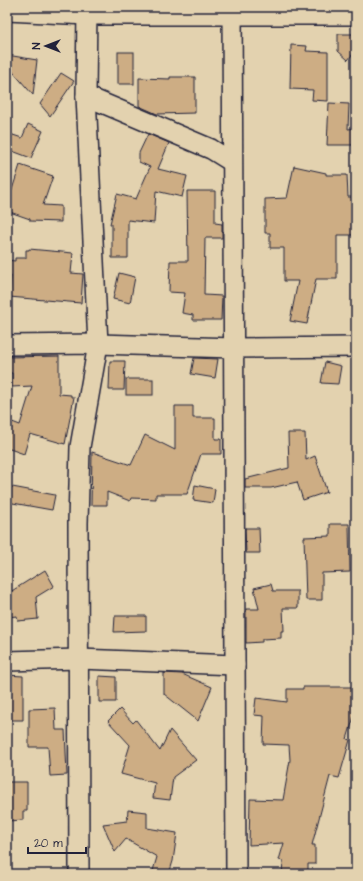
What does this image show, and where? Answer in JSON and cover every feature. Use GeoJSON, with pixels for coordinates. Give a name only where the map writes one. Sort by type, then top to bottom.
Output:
{"type":"FeatureCollection","features":[{"type":"Feature","properties":{"kind":"street"},"geometry":{"type":"LineString","coordinates":[[7,11],[232,11],[356,15]]}},
{"type":"Feature","properties":{"kind":"street"},"geometry":{"type":"LineString","coordinates":[[79,874],[78,523],[80,447],[98,344],[86,96],[87,11]]}},
{"type":"Feature","properties":{"kind":"street"},"geometry":{"type":"LineString","coordinates":[[232,11],[236,874]]}},
{"type":"Feature","properties":{"kind":"street"},"geometry":{"type":"LineString","coordinates":[[86,96],[211,149],[232,162]]}},
{"type":"Feature","properties":{"kind":"street"},"geometry":{"type":"LineString","coordinates":[[7,345],[98,344],[234,348],[356,347]]}},
{"type":"Feature","properties":{"kind":"street"},"geometry":{"type":"LineString","coordinates":[[7,661],[79,660],[235,665]]}},
{"type":"Feature","properties":{"kind":"building"},"geometry":{"type":"Polygon","coordinates":[[[338,34],[356,34],[356,50],[348,60],[338,51],[338,34]]]}},
{"type":"Feature","properties":{"kind":"building"},"geometry":{"type":"Polygon","coordinates":[[[291,45],[307,46],[306,51],[328,52],[328,101],[312,100],[313,90],[290,89],[291,45]]]}},
{"type":"Feature","properties":{"kind":"building"},"geometry":{"type":"Polygon","coordinates":[[[118,52],[134,52],[134,84],[118,84],[118,52]]]}},
{"type":"Feature","properties":{"kind":"building"},"geometry":{"type":"Polygon","coordinates":[[[7,55],[37,60],[33,95],[7,65],[7,55]]]}},
{"type":"Feature","properties":{"kind":"building"},"geometry":{"type":"Polygon","coordinates":[[[61,73],[74,81],[50,116],[40,104],[61,73]]]}},
{"type":"Feature","properties":{"kind":"building"},"geometry":{"type":"Polygon","coordinates":[[[170,77],[195,77],[195,113],[157,114],[139,106],[139,78],[170,79],[170,77]]]}},
{"type":"Feature","properties":{"kind":"building"},"geometry":{"type":"Polygon","coordinates":[[[329,103],[349,104],[348,129],[356,128],[356,145],[327,145],[329,103]]]}},
{"type":"Feature","properties":{"kind":"building"},"geometry":{"type":"Polygon","coordinates":[[[28,124],[43,131],[31,158],[7,149],[7,133],[22,138],[28,124]]]}},
{"type":"Feature","properties":{"kind":"building"},"geometry":{"type":"Polygon","coordinates":[[[148,134],[169,143],[158,169],[187,176],[182,197],[156,191],[154,223],[128,220],[128,258],[112,258],[112,224],[110,224],[117,194],[136,199],[150,167],[139,162],[139,153],[148,134]]]}},
{"type":"Feature","properties":{"kind":"building"},"geometry":{"type":"Polygon","coordinates":[[[20,165],[53,176],[43,205],[61,206],[61,222],[30,221],[30,219],[7,211],[7,205],[20,165]]]}},
{"type":"Feature","properties":{"kind":"building"},"geometry":{"type":"Polygon","coordinates":[[[294,166],[326,173],[326,175],[347,175],[348,197],[356,197],[356,235],[337,235],[337,279],[316,279],[307,324],[290,321],[298,281],[284,281],[284,248],[270,248],[270,233],[265,233],[265,199],[287,198],[294,166]]]}},
{"type":"Feature","properties":{"kind":"building"},"geometry":{"type":"Polygon","coordinates":[[[187,191],[215,191],[215,223],[222,224],[222,238],[205,238],[204,295],[222,296],[221,320],[193,320],[193,315],[182,313],[185,293],[169,292],[170,261],[188,261],[187,191]]]}},
{"type":"Feature","properties":{"kind":"building"},"geometry":{"type":"Polygon","coordinates":[[[26,250],[73,253],[71,273],[83,274],[81,303],[9,297],[11,276],[7,275],[7,260],[15,261],[15,258],[26,258],[26,250]]]}},
{"type":"Feature","properties":{"kind":"building"},"geometry":{"type":"Polygon","coordinates":[[[119,273],[135,277],[130,303],[113,299],[119,273]]]}},
{"type":"Feature","properties":{"kind":"building"},"geometry":{"type":"Polygon","coordinates":[[[59,356],[59,394],[71,395],[71,397],[74,397],[65,444],[30,434],[24,454],[7,448],[7,420],[20,425],[32,386],[12,387],[12,373],[7,373],[7,357],[59,356]]]}},
{"type":"Feature","properties":{"kind":"building"},"geometry":{"type":"Polygon","coordinates":[[[194,358],[218,359],[215,378],[191,374],[194,358]]]}},
{"type":"Feature","properties":{"kind":"building"},"geometry":{"type":"Polygon","coordinates":[[[110,361],[125,361],[124,390],[109,390],[110,361]]]}},
{"type":"Feature","properties":{"kind":"building"},"geometry":{"type":"Polygon","coordinates":[[[325,362],[341,366],[338,384],[321,383],[325,362]]]}},
{"type":"Feature","properties":{"kind":"building"},"geometry":{"type":"Polygon","coordinates":[[[126,379],[153,379],[153,395],[126,395],[126,379]]]}},
{"type":"Feature","properties":{"kind":"building"},"geometry":{"type":"Polygon","coordinates":[[[175,406],[193,406],[193,418],[215,418],[215,439],[221,439],[221,454],[201,454],[187,494],[156,494],[156,499],[131,498],[130,501],[107,492],[107,505],[91,505],[92,452],[131,465],[145,435],[175,450],[175,406]]]}},
{"type":"Feature","properties":{"kind":"building"},"geometry":{"type":"Polygon","coordinates":[[[288,433],[305,433],[306,460],[315,456],[327,492],[303,500],[297,482],[271,488],[245,488],[245,479],[289,468],[288,433]]]}},
{"type":"Feature","properties":{"kind":"building"},"geometry":{"type":"Polygon","coordinates":[[[195,485],[215,489],[213,503],[193,500],[195,485]]]}},
{"type":"Feature","properties":{"kind":"building"},"geometry":{"type":"Polygon","coordinates":[[[7,486],[55,495],[52,510],[7,502],[7,486]]]}},
{"type":"Feature","properties":{"kind":"building"},"geometry":{"type":"Polygon","coordinates":[[[330,524],[349,524],[350,572],[322,573],[322,600],[306,600],[304,537],[330,536],[330,524]]]}},
{"type":"Feature","properties":{"kind":"building"},"geometry":{"type":"Polygon","coordinates":[[[245,528],[259,528],[260,553],[246,553],[245,528]]]}},
{"type":"Feature","properties":{"kind":"building"},"geometry":{"type":"Polygon","coordinates":[[[45,570],[54,586],[36,597],[38,619],[18,621],[17,616],[7,617],[7,594],[45,570]]]}},
{"type":"Feature","properties":{"kind":"building"},"geometry":{"type":"Polygon","coordinates":[[[271,584],[273,591],[298,591],[298,608],[283,608],[284,631],[281,631],[281,638],[262,639],[262,642],[246,643],[246,609],[259,609],[254,588],[271,584]]]}},
{"type":"Feature","properties":{"kind":"building"},"geometry":{"type":"Polygon","coordinates":[[[115,616],[146,616],[146,631],[114,632],[115,616]]]}},
{"type":"Feature","properties":{"kind":"building"},"geometry":{"type":"Polygon","coordinates":[[[164,673],[182,674],[212,687],[198,721],[164,694],[164,673]]]}},
{"type":"Feature","properties":{"kind":"building"},"geometry":{"type":"Polygon","coordinates":[[[7,675],[23,676],[23,720],[7,720],[7,675]]]}},
{"type":"Feature","properties":{"kind":"building"},"geometry":{"type":"Polygon","coordinates":[[[99,676],[116,677],[116,702],[99,702],[99,676]]]}},
{"type":"Feature","properties":{"kind":"building"},"geometry":{"type":"Polygon","coordinates":[[[303,687],[356,687],[356,710],[347,739],[350,740],[339,778],[330,776],[312,845],[315,845],[315,864],[308,864],[308,874],[282,874],[283,861],[279,860],[284,843],[249,845],[250,799],[283,800],[290,760],[289,745],[263,744],[264,716],[254,715],[256,698],[287,702],[287,689],[303,689],[303,687]]]}},
{"type":"Feature","properties":{"kind":"building"},"geometry":{"type":"Polygon","coordinates":[[[55,708],[56,730],[65,730],[67,775],[50,776],[48,747],[29,747],[29,709],[55,708]]]}},
{"type":"Feature","properties":{"kind":"building"},"geometry":{"type":"Polygon","coordinates":[[[120,709],[133,723],[136,720],[160,751],[170,730],[196,760],[173,777],[170,800],[153,798],[155,783],[121,774],[130,745],[108,721],[120,709]]]}},
{"type":"Feature","properties":{"kind":"building"},"geometry":{"type":"Polygon","coordinates":[[[7,782],[27,782],[27,811],[23,811],[23,820],[7,821],[7,782]]]}},
{"type":"Feature","properties":{"kind":"building"},"geometry":{"type":"Polygon","coordinates":[[[128,810],[147,812],[147,828],[177,833],[173,861],[169,874],[152,874],[157,857],[126,839],[115,852],[103,824],[127,821],[128,810]]]}}]}
